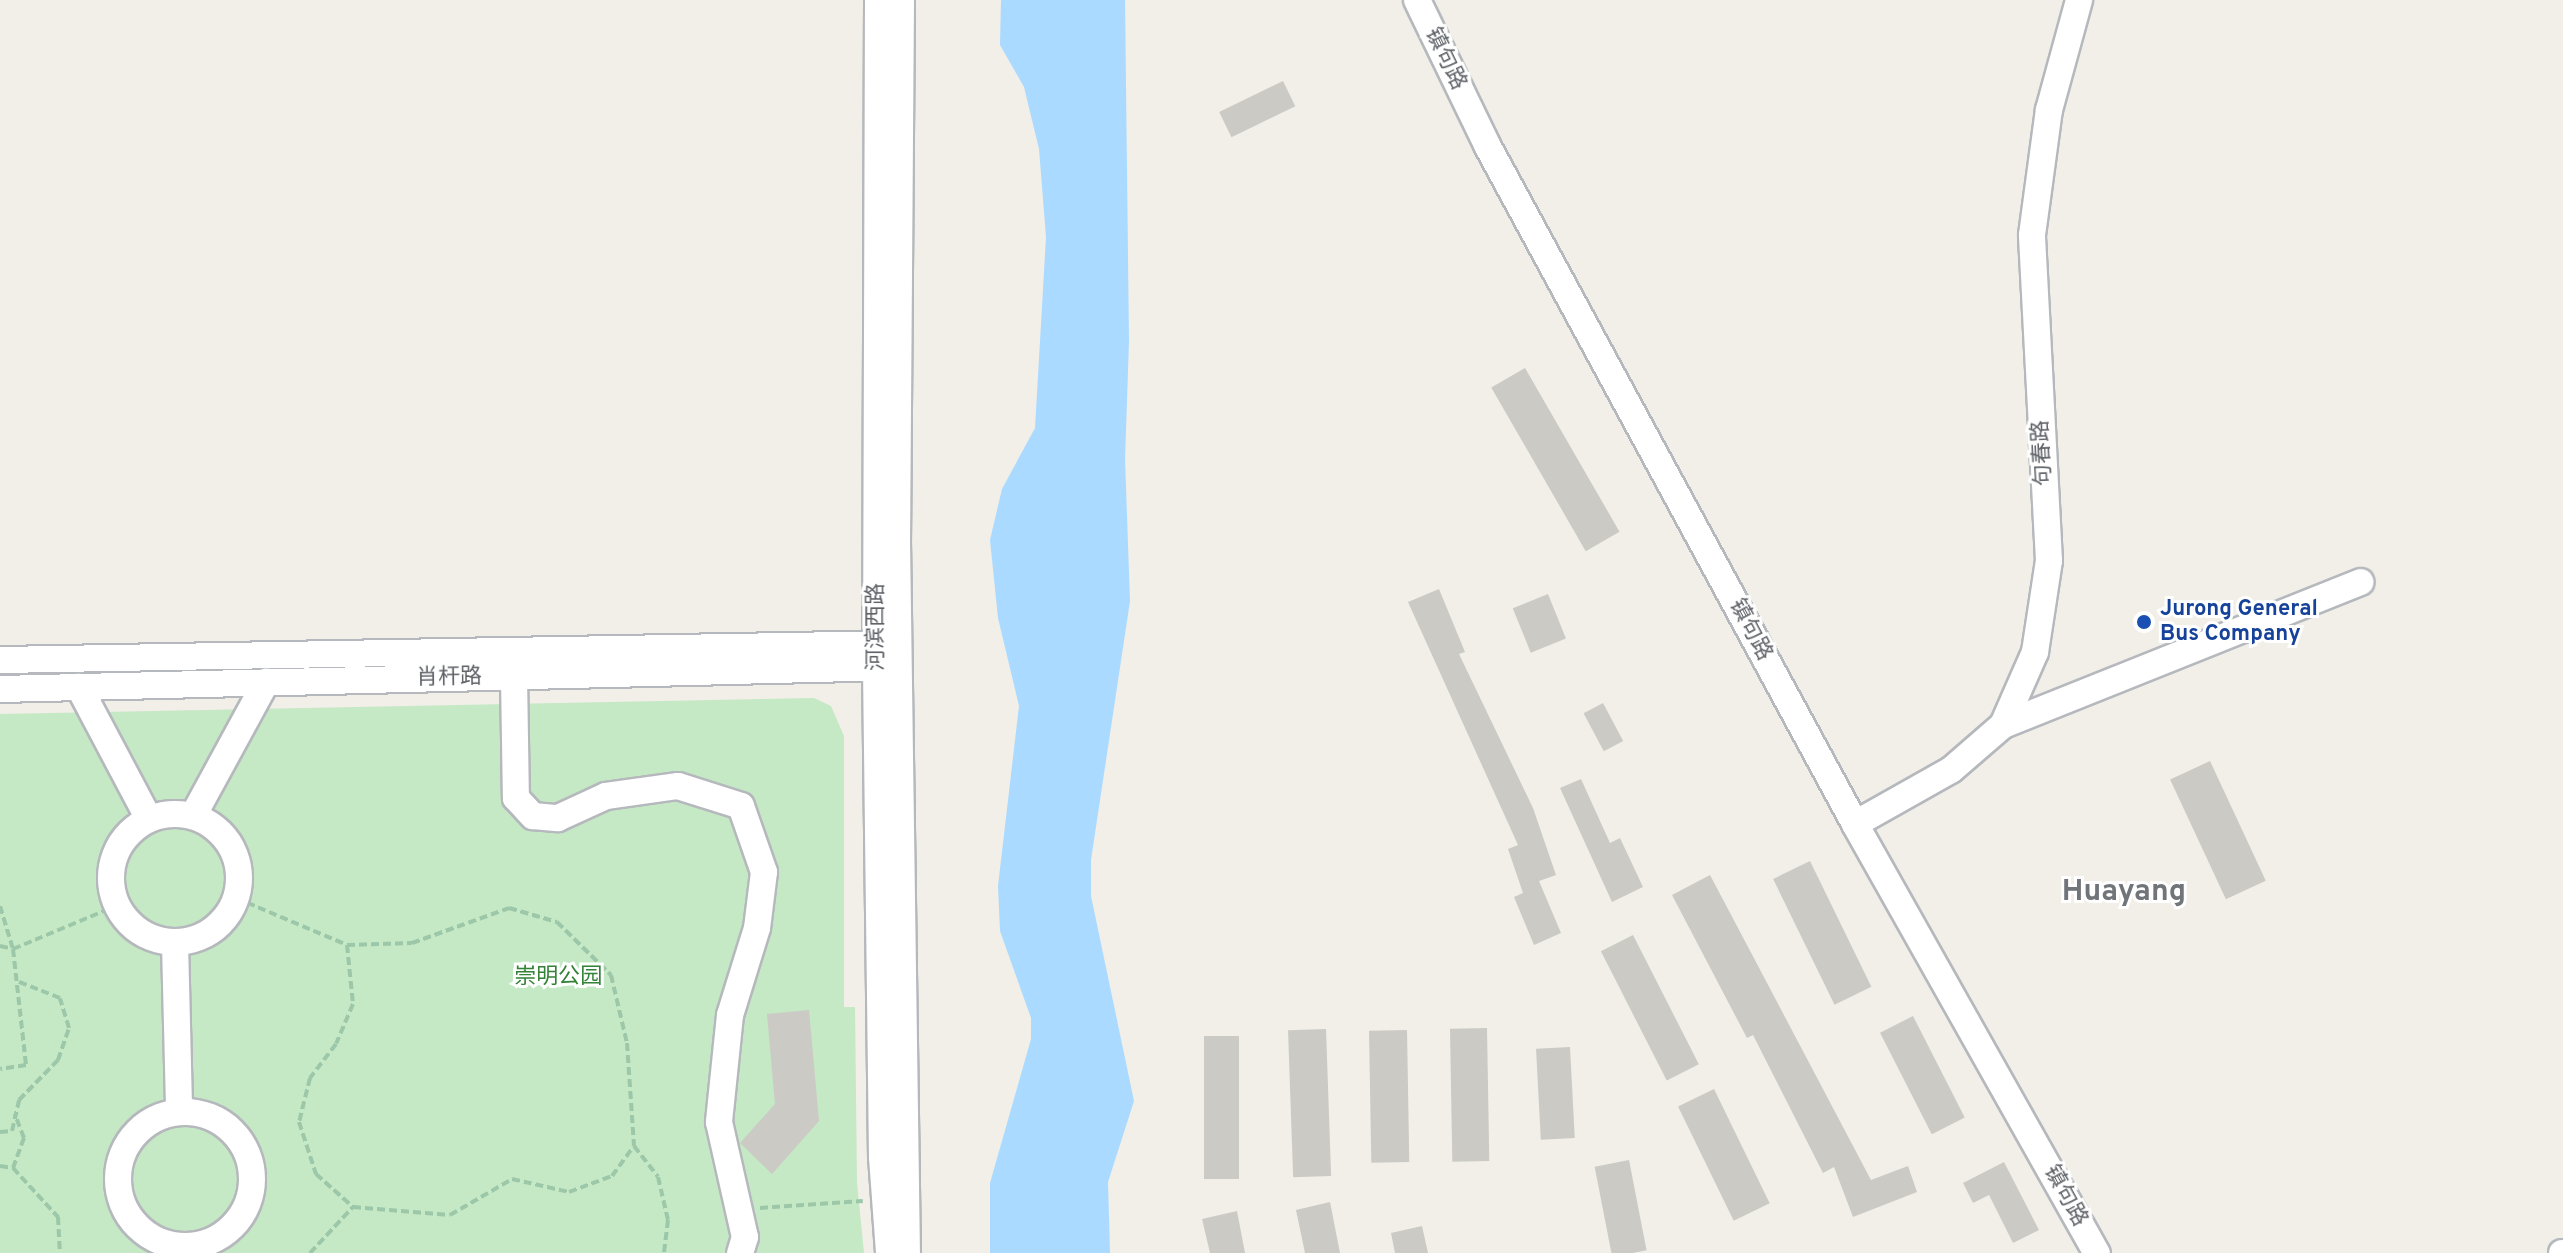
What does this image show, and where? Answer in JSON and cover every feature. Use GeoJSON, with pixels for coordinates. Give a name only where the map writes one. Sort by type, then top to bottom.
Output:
{"type":"FeatureCollection","features":[{"type":"Feature","properties":{"kind":"street","name":"河滨西路"},"geometry":{"type":"LineString","coordinates":[[878,0],[888,655],[907,1253]]}},
{"type":"Feature","properties":{"kind":"street","name":"河滨西路"},"geometry":{"type":"LineString","coordinates":[[889,1253],[885,1199],[888,655],[901,0]]}},
{"type":"Feature","properties":{"kind":"street","name":"镇句路"},"geometry":{"type":"LineString","coordinates":[[1417,0],[1487,145],[1855,824],[2097,1253]]}},
{"type":"Feature","properties":{"kind":"street","name":"句春路"},"geometry":{"type":"LineString","coordinates":[[1855,824],[1951,770],[2003,725],[2035,652],[2049,561],[2032,235],[2049,110],[2079,0]]}},
{"type":"Feature","properties":{"kind":"street"},"geometry":{"type":"LineString","coordinates":[[2003,725],[2360,582]]}},
{"type":"Feature","properties":{"kind":"street","name":"肖杆路"},"geometry":{"type":"LineString","coordinates":[[0,660],[888,655]]}},
{"type":"Feature","properties":{"kind":"street","name":"肖杆路"},"geometry":{"type":"LineString","coordinates":[[0,689],[514,676],[888,655]]}},
{"type":"Feature","properties":{"kind":"street"},"geometry":{"type":"LineString","coordinates":[[514,676],[516,798],[533,816],[558,818],[606,796],[678,786],[741,806],[764,872],[757,928],[730,1015],[719,1122],[741,1210],[745,1237],[740,1253]]}},
{"type":"Feature","properties":{"kind":"street"},"geometry":{"type":"LineString","coordinates":[[193,816],[266,682]]}},
{"type":"Feature","properties":{"kind":"street"},"geometry":{"type":"LineString","coordinates":[[79,687],[149,819]]}},
{"type":"Feature","properties":{"kind":"street"},"geometry":{"type":"LineString","coordinates":[[193,816],[227,841],[236,859],[236,898],[213,931],[175,943],[137,930],[118,905],[111,871],[118,850],[149,819],[193,816]]}},
{"type":"Feature","properties":{"kind":"street"},"geometry":{"type":"LineString","coordinates":[[175,943],[179,1112]]}},
{"type":"Feature","properties":{"kind":"street"},"geometry":{"type":"LineString","coordinates":[[179,1112],[210,1116],[229,1127],[243,1145],[251,1167],[251,1191],[244,1213],[209,1243],[186,1250],[163,1243],[143,1232],[128,1216],[117,1175],[133,1136],[149,1122],[179,1112]]}},
{"type":"Feature","properties":{"kind":"path"},"geometry":{"type":"LineString","coordinates":[[236,898],[347,945],[412,943],[509,908],[557,922],[611,975],[627,1043],[634,1146],[658,1177],[668,1220],[664,1253]]}},
{"type":"Feature","properties":{"kind":"path"},"geometry":{"type":"LineString","coordinates":[[0,946],[13,949],[118,905]]}},
{"type":"Feature","properties":{"kind":"path"},"geometry":{"type":"LineString","coordinates":[[0,906],[13,949],[26,1065],[0,1069]]}},
{"type":"Feature","properties":{"kind":"path"},"geometry":{"type":"LineString","coordinates":[[347,945],[353,1004],[336,1044],[310,1078],[299,1122],[316,1174],[353,1207],[450,1215],[512,1179],[569,1192],[612,1176],[634,1146]]}},
{"type":"Feature","properties":{"kind":"path"},"geometry":{"type":"LineString","coordinates":[[0,1132],[12,1131],[19,1100],[58,1060],[69,1028],[60,998],[17,981]]}},
{"type":"Feature","properties":{"kind":"path"},"geometry":{"type":"LineString","coordinates":[[13,1168],[24,1138],[15,1114]]}},
{"type":"Feature","properties":{"kind":"path"},"geometry":{"type":"LineString","coordinates":[[0,1166],[13,1168],[58,1217],[60,1253]]}},
{"type":"Feature","properties":{"kind":"path"},"geometry":{"type":"LineString","coordinates":[[741,1210],[885,1199]]}},
{"type":"Feature","properties":{"kind":"path"},"geometry":{"type":"LineString","coordinates":[[310,1253],[353,1207]]}},
{"type":"Feature","properties":{"kind":"green space","name":"崇明公园"},"geometry":{"type":"Polygon","coordinates":[[[814,698],[831,706],[844,736],[844,1007],[855,1007],[857,1183],[864,1253],[0,1253],[0,714],[814,698]]]}},
{"type":"Feature","properties":{"kind":"water"},"geometry":{"type":"Polygon","coordinates":[[[1001,0],[1125,0],[1129,341],[1125,459],[1130,601],[1091,860],[1091,896],[1134,1101],[1108,1182],[1110,1253],[990,1253],[990,1183],[1031,1039],[1031,1018],[1000,931],[998,886],[1019,706],[998,618],[990,540],[1002,489],[1035,428],[1046,237],[1039,149],[1024,87],[1000,45],[1001,0]]]}},
{"type":"Feature","properties":{"kind":"building"},"geometry":{"type":"Polygon","coordinates":[[[1283,81],[1295,106],[1231,137],[1219,112],[1283,81]]]}},
{"type":"Feature","properties":{"kind":"building"},"geometry":{"type":"Polygon","coordinates":[[[1525,368],[1620,532],[1586,551],[1491,388],[1525,368]]]}},
{"type":"Feature","properties":{"kind":"building"},"geometry":{"type":"Polygon","coordinates":[[[1439,589],[1465,652],[1459,654],[1533,808],[1556,875],[1539,881],[1561,933],[1534,945],[1514,897],[1523,893],[1508,849],[1518,845],[1408,602],[1439,589]]]}},
{"type":"Feature","properties":{"kind":"building"},"geometry":{"type":"Polygon","coordinates":[[[1548,594],[1566,639],[1531,653],[1513,608],[1548,594]]]}},
{"type":"Feature","properties":{"kind":"building"},"geometry":{"type":"Polygon","coordinates":[[[1603,703],[1623,741],[1604,751],[1584,713],[1603,703]]]}},
{"type":"Feature","properties":{"kind":"building"},"geometry":{"type":"Polygon","coordinates":[[[2210,761],[2266,881],[2226,899],[2170,780],[2210,761]]]}},
{"type":"Feature","properties":{"kind":"building"},"geometry":{"type":"Polygon","coordinates":[[[1581,779],[1610,843],[1620,838],[1643,887],[1612,902],[1560,788],[1581,779]]]}},
{"type":"Feature","properties":{"kind":"building"},"geometry":{"type":"Polygon","coordinates":[[[1810,861],[1871,987],[1835,1005],[1773,879],[1810,861]]]}},
{"type":"Feature","properties":{"kind":"building"},"geometry":{"type":"Polygon","coordinates":[[[1710,875],[1871,1180],[1908,1166],[1917,1192],[1853,1217],[1834,1167],[1823,1173],[1753,1035],[1747,1038],[1672,895],[1710,875]]]}},
{"type":"Feature","properties":{"kind":"building"},"geometry":{"type":"Polygon","coordinates":[[[1633,935],[1699,1064],[1667,1081],[1601,951],[1633,935]]]}},
{"type":"Feature","properties":{"kind":"building"},"geometry":{"type":"Polygon","coordinates":[[[809,1010],[819,1121],[772,1174],[740,1143],[775,1104],[767,1014],[809,1010]]]}},
{"type":"Feature","properties":{"kind":"building"},"geometry":{"type":"Polygon","coordinates":[[[1913,1016],[1965,1118],[1932,1134],[1880,1033],[1913,1016]]]}},
{"type":"Feature","properties":{"kind":"building"},"geometry":{"type":"Polygon","coordinates":[[[1487,1028],[1489,1161],[1452,1162],[1450,1029],[1487,1028]]]}},
{"type":"Feature","properties":{"kind":"building"},"geometry":{"type":"Polygon","coordinates":[[[1326,1029],[1331,1176],[1293,1177],[1288,1030],[1326,1029]]]}},
{"type":"Feature","properties":{"kind":"building"},"geometry":{"type":"Polygon","coordinates":[[[1407,1030],[1409,1162],[1371,1163],[1369,1031],[1407,1030]]]}},
{"type":"Feature","properties":{"kind":"building"},"geometry":{"type":"Polygon","coordinates":[[[1204,1036],[1239,1036],[1239,1179],[1204,1179],[1204,1036]]]}},
{"type":"Feature","properties":{"kind":"building"},"geometry":{"type":"Polygon","coordinates":[[[1570,1047],[1575,1138],[1541,1140],[1536,1049],[1570,1047]]]}},
{"type":"Feature","properties":{"kind":"building"},"geometry":{"type":"Polygon","coordinates":[[[1714,1089],[1770,1203],[1734,1221],[1678,1107],[1714,1089]]]}},
{"type":"Feature","properties":{"kind":"building"},"geometry":{"type":"Polygon","coordinates":[[[1629,1160],[1647,1250],[1611,1253],[1595,1167],[1629,1160]]]}},
{"type":"Feature","properties":{"kind":"building"},"geometry":{"type":"Polygon","coordinates":[[[2004,1162],[2039,1230],[2013,1243],[1989,1195],[1973,1203],[1963,1183],[2004,1162]]]}},
{"type":"Feature","properties":{"kind":"building"},"geometry":{"type":"Polygon","coordinates":[[[1330,1202],[1340,1253],[1305,1253],[1296,1210],[1330,1202]]]}},
{"type":"Feature","properties":{"kind":"building"},"geometry":{"type":"Polygon","coordinates":[[[1237,1211],[1245,1253],[1210,1253],[1202,1219],[1237,1211]]]}},
{"type":"Feature","properties":{"kind":"building"},"geometry":{"type":"Polygon","coordinates":[[[1422,1226],[1428,1253],[1395,1253],[1391,1233],[1422,1226]]]}},
{"type":"Feature","properties":{"kind":"place","name":"Jurong General Bus Company"},"geometry":{"type":"Point","coordinates":[2144,622]}},
{"type":"Feature","properties":{"kind":"district","name":"Huayang"},"geometry":{"type":"Point","coordinates":[2124,893]}}]}
